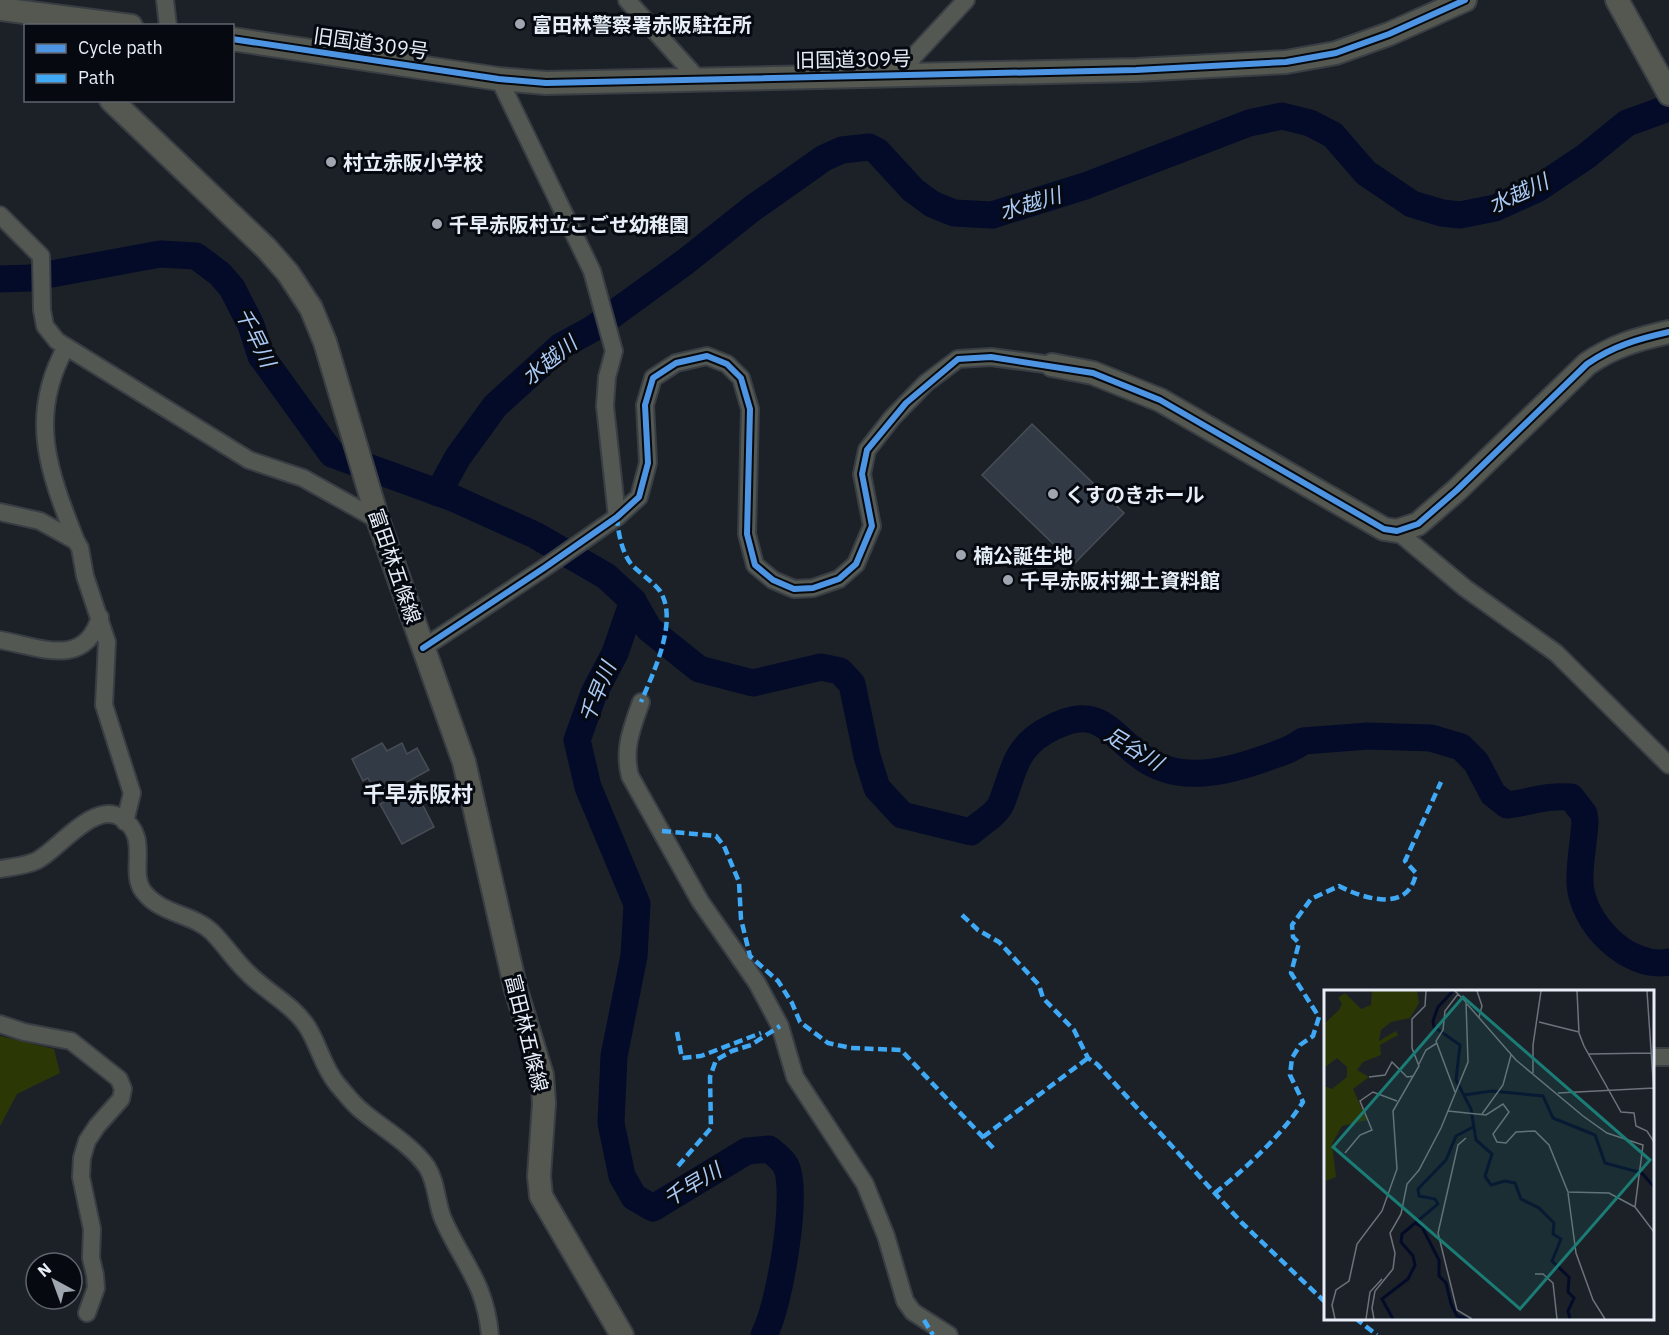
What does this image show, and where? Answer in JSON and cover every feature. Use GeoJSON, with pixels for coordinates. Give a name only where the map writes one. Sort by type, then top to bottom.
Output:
{"type":"FeatureCollection","features":[{"type":"Feature","properties":{"kind":"street"},"geometry":{"type":"LineString","coordinates":[[165,0],[168,24]]}},
{"type":"Feature","properties":{"kind":"street"},"geometry":{"type":"LineString","coordinates":[[627,0],[698,79]]}},
{"type":"Feature","properties":{"kind":"street"},"geometry":{"type":"LineString","coordinates":[[904,74],[914,56],[966,0]]}},
{"type":"Feature","properties":{"kind":"street","name":"旧国道309号"},"geometry":{"type":"LineString","coordinates":[[234,39],[499,79],[546,83],[1136,70],[1286,62],[1336,53],[1389,34],[1465,0]]}},
{"type":"Feature","properties":{"kind":"street"},"geometry":{"type":"LineString","coordinates":[[1617,0],[1669,93]]}},
{"type":"Feature","properties":{"kind":"street"},"geometry":{"type":"LineString","coordinates":[[0,9],[37,20],[100,24]]}},
{"type":"Feature","properties":{"kind":"street"},"geometry":{"type":"LineString","coordinates":[[499,79],[592,271],[614,351],[607,377],[605,406],[616,517]]}},
{"type":"Feature","properties":{"kind":"street","name":"富田林五條線"},"geometry":{"type":"LineString","coordinates":[[113,102],[245,227],[288,273],[311,308],[340,391],[376,511],[464,762],[516,990],[542,1075],[544,1103],[539,1176],[541,1196],[622,1335]]}},
{"type":"Feature","properties":{"kind":"street"},"geometry":{"type":"LineString","coordinates":[[0,215],[41,256],[45,326],[57,341],[249,460],[303,478],[376,511]]}},
{"type":"Feature","properties":{"kind":"street"},"geometry":{"type":"LineString","coordinates":[[423,648],[544,568],[616,517],[639,497],[648,464],[645,405],[653,378],[676,363],[707,356],[727,364],[741,378],[750,409],[747,534],[755,565],[773,580],[794,589],[813,588],[839,579],[856,564],[872,526],[862,474],[867,450],[892,418],[926,383],[958,359],[991,357],[1052,364],[1093,373],[1160,400],[1384,529],[1397,531],[1418,524],[1457,490],[1587,364],[1610,348],[1635,339],[1669,332]]}},
{"type":"Feature","properties":{"kind":"street"},"geometry":{"type":"LineString","coordinates":[[66,347],[49,383],[43,430],[59,498],[76,541],[107,642],[104,705],[132,793],[125,822]]}},
{"type":"Feature","properties":{"kind":"street"},"geometry":{"type":"LineString","coordinates":[[0,512],[40,521],[76,541]]}},
{"type":"Feature","properties":{"kind":"street"},"geometry":{"type":"LineString","coordinates":[[1397,531],[1465,588],[1556,653],[1669,765]]}},
{"type":"Feature","properties":{"kind":"street"},"geometry":{"type":"LineString","coordinates":[[0,640],[69,652],[85,645],[96,632],[100,617]]}},
{"type":"Feature","properties":{"kind":"street"},"geometry":{"type":"LineString","coordinates":[[641,702],[626,745],[626,761],[630,776],[700,901],[758,983],[780,1026],[795,1077],[865,1184],[886,1236],[905,1300],[913,1312],[948,1335]]}},
{"type":"Feature","properties":{"kind":"street"},"geometry":{"type":"LineString","coordinates":[[0,869],[36,861],[81,825],[105,814],[119,816],[132,829],[140,851],[137,876],[142,889],[166,910],[200,924],[212,932],[249,975],[296,1014],[308,1028],[336,1082],[359,1109],[408,1147],[427,1167],[436,1188],[442,1217],[482,1290],[487,1307],[490,1335]]}},
{"type":"Feature","properties":{"kind":"street"},"geometry":{"type":"LineString","coordinates":[[0,1024],[24,1032],[71,1041],[119,1079],[123,1089],[121,1099],[87,1141],[82,1158],[81,1177],[92,1229],[91,1258],[96,1287],[87,1313]]}},
{"type":"Feature","properties":{"kind":"green space"},"geometry":{"type":"Polygon","coordinates":[[[0,1036],[54,1049],[60,1073],[17,1094],[0,1126],[0,1036]]]}},
{"type":"Feature","properties":{"kind":"building","name":"くすのきホール"},"geometry":{"type":"Polygon","coordinates":[[[1032,424],[1124,513],[1074,564],[982,475],[1032,424]]]}},
{"type":"Feature","properties":{"kind":"building"},"geometry":{"type":"Polygon","coordinates":[[[382,743],[387,751],[402,743],[407,754],[417,748],[429,770],[378,798],[368,778],[363,781],[352,759],[382,743]]]}},
{"type":"Feature","properties":{"kind":"building"},"geometry":{"type":"Polygon","coordinates":[[[413,786],[434,827],[402,844],[380,804],[413,786]]]}},
{"type":"Feature","properties":{"kind":"waterway","name":"水越川"},"geometry":{"type":"LineString","coordinates":[[438,493],[458,457],[495,406],[561,346],[594,328],[685,262],[753,208],[824,158],[842,150],[869,147],[877,151],[913,190],[932,204],[954,213],[992,215],[1085,186],[1249,123],[1282,116],[1310,123],[1333,135],[1366,173],[1412,204],[1442,213],[1460,215],[1495,208],[1537,189],[1585,157],[1627,123],[1669,108]]}},
{"type":"Feature","properties":{"kind":"waterway","name":"足谷川"},"geometry":{"type":"LineString","coordinates":[[0,279],[30,278],[160,254],[196,256],[220,274],[232,288],[251,325],[261,356],[332,454],[453,498],[535,535],[606,576],[633,601],[649,629],[699,669],[753,683],[821,667],[840,671],[852,684],[867,756],[877,788],[902,815],[971,832],[999,808],[1015,764],[1026,747],[1048,729],[1076,719],[1087,719],[1102,725],[1137,754],[1158,766],[1188,773],[1235,768],[1285,751],[1303,741],[1368,736],[1431,738],[1461,747],[1476,762],[1493,794],[1507,805],[1546,798],[1571,797],[1584,814],[1580,883],[1589,913],[1598,928],[1623,951],[1638,959],[1653,963],[1669,962]]}},
{"type":"Feature","properties":{"kind":"waterway","name":"千早川"},"geometry":{"type":"LineString","coordinates":[[633,601],[615,653],[594,693],[577,740],[588,787],[637,904],[634,956],[614,1056],[611,1123],[622,1176],[634,1197],[653,1208],[747,1151],[769,1149],[785,1164],[790,1200],[786,1251],[776,1301],[764,1335]]}},
{"type":"Feature","properties":{"kind":"marked path"},"geometry":{"type":"LineString","coordinates":[[617,517],[623,550],[633,566],[660,591],[667,617],[662,647],[641,702]]}},
{"type":"Feature","properties":{"kind":"marked path"},"geometry":{"type":"LineString","coordinates":[[1215,1193],[1263,1151],[1285,1127],[1303,1102],[1290,1075],[1292,1058],[1300,1045],[1313,1036],[1319,1017],[1291,973],[1299,943],[1293,937],[1292,925],[1311,899],[1339,886],[1373,898],[1395,898],[1405,894],[1412,886],[1416,873],[1405,861],[1441,782]]}},
{"type":"Feature","properties":{"kind":"marked path"},"geometry":{"type":"LineString","coordinates":[[662,831],[716,836],[724,846],[739,882],[741,919],[750,956],[778,981],[792,1003],[800,1022],[828,1043],[851,1048],[901,1050],[996,1151]]}},
{"type":"Feature","properties":{"kind":"marked path"},"geometry":{"type":"LineString","coordinates":[[962,915],[978,930],[999,942],[1039,985],[1043,998],[1074,1030],[1088,1058],[1097,1064],[1242,1223],[1324,1301]]}},
{"type":"Feature","properties":{"kind":"marked path"},"geometry":{"type":"LineString","coordinates":[[678,1166],[711,1128],[710,1077],[716,1060],[732,1051],[751,1045],[780,1026]]}},
{"type":"Feature","properties":{"kind":"marked path"},"geometry":{"type":"LineString","coordinates":[[677,1032],[682,1058],[701,1056],[761,1033]]}},
{"type":"Feature","properties":{"kind":"marked path"},"geometry":{"type":"LineString","coordinates":[[983,1137],[1088,1058]]}},
{"type":"Feature","properties":{"kind":"marked path"},"geometry":{"type":"LineString","coordinates":[[924,1320],[933,1335]]}},
{"type":"Feature","properties":{"kind":"marked path"},"geometry":{"type":"LineString","coordinates":[[1358,1320],[1377,1335]]}},
{"type":"Feature","properties":{"kind":"cycle path"},"geometry":{"type":"LineString","coordinates":[[234,39],[499,79],[546,83],[1136,70],[1286,62],[1336,53],[1389,34],[1465,0]]}},
{"type":"Feature","properties":{"kind":"cycle path"},"geometry":{"type":"LineString","coordinates":[[423,648],[617,517],[639,497],[648,463],[645,405],[653,378],[676,363],[707,356],[727,364],[741,378],[750,409],[747,534],[755,565],[773,580],[794,589],[813,588],[839,579],[856,564],[872,526],[862,474],[867,450],[906,403],[958,359],[991,357],[1093,373],[1160,400],[1384,529],[1397,531],[1418,524],[1457,490],[1587,364],[1606,352],[1626,344],[1669,332]]}},
{"type":"Feature","properties":{"kind":"place","name":"富田林警察署赤阪駐在所"},"geometry":{"type":"Point","coordinates":[520,24]}},
{"type":"Feature","properties":{"kind":"place","name":"村立赤阪小学校"},"geometry":{"type":"Point","coordinates":[331,162]}},
{"type":"Feature","properties":{"kind":"place","name":"千早赤阪村立こごせ幼稚園"},"geometry":{"type":"Point","coordinates":[437,224]}},
{"type":"Feature","properties":{"kind":"place","name":"くすのきホール"},"geometry":{"type":"Point","coordinates":[1053,494]}},
{"type":"Feature","properties":{"kind":"place","name":"楠公誕生地"},"geometry":{"type":"Point","coordinates":[961,555]}},
{"type":"Feature","properties":{"kind":"place","name":"千早赤阪村郷土資料館"},"geometry":{"type":"Point","coordinates":[1008,580]}},
{"type":"Feature","properties":{"kind":"district","name":"千早赤阪村"},"geometry":{"type":"Point","coordinates":[418,793]}}]}
